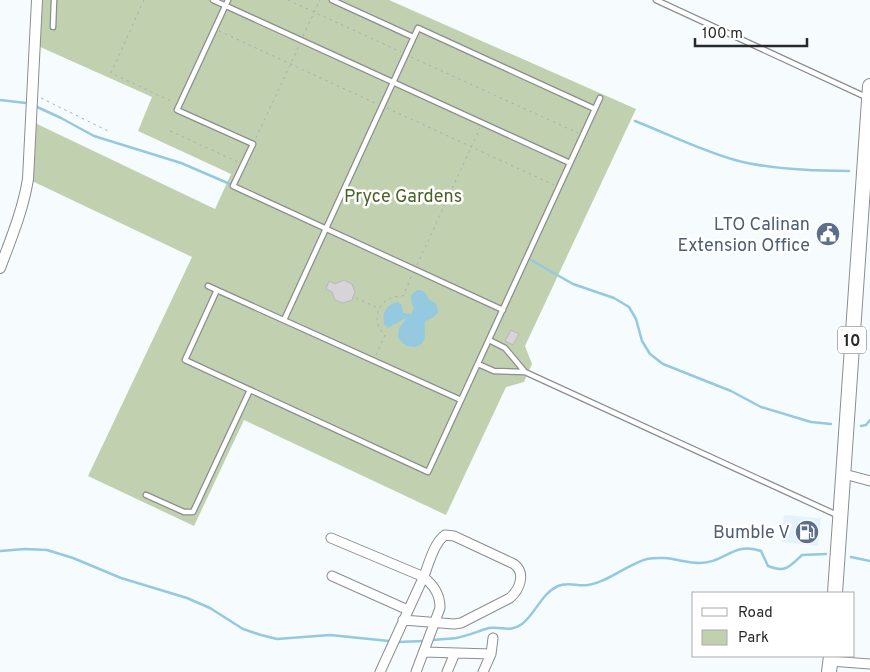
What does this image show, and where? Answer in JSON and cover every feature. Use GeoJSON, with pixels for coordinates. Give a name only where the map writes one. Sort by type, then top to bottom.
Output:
{"type":"FeatureCollection","features":[{"type":"Feature","properties":{"kind":"highway","name":"10"},"geometry":{"type":"LineString","coordinates":[[835,592],[870,92]]}},
{"type":"Feature","properties":{"kind":"street"},"geometry":{"type":"LineString","coordinates":[[0,268],[15,230],[25,197],[28,179],[37,0]]}},
{"type":"Feature","properties":{"kind":"street"},"geometry":{"type":"LineString","coordinates":[[844,474],[870,481]]}},
{"type":"Feature","properties":{"kind":"street"},"geometry":{"type":"LineString","coordinates":[[380,672],[403,620],[439,542],[445,534],[454,536],[519,567],[519,585],[515,593],[499,605],[461,623],[403,620]]}},
{"type":"Feature","properties":{"kind":"street"},"geometry":{"type":"LineString","coordinates":[[331,538],[424,576],[434,586],[440,600],[440,608],[436,623],[416,672]]}},
{"type":"Feature","properties":{"kind":"street"},"geometry":{"type":"LineString","coordinates":[[332,576],[408,610]]}},
{"type":"Feature","properties":{"kind":"street"},"geometry":{"type":"LineString","coordinates":[[483,672],[491,654],[494,638]]}},
{"type":"Feature","properties":{"kind":"street"},"geometry":{"type":"LineString","coordinates":[[424,652],[491,654]]}},
{"type":"Feature","properties":{"kind":"street"},"geometry":{"type":"LineString","coordinates":[[447,672],[455,653]]}},
{"type":"Feature","properties":{"kind":"street"},"geometry":{"type":"LineString","coordinates":[[830,663],[870,664]]}},
{"type":"Feature","properties":{"kind":"lane"},"geometry":{"type":"LineString","coordinates":[[53,27],[54,0]]}},
{"type":"Feature","properties":{"kind":"lane"},"geometry":{"type":"LineString","coordinates":[[213,0],[570,163]]}},
{"type":"Feature","properties":{"kind":"lane"},"geometry":{"type":"LineString","coordinates":[[228,0],[177,110],[253,144],[233,186],[503,310]]}},
{"type":"Feature","properties":{"kind":"lane"},"geometry":{"type":"LineString","coordinates":[[332,0],[413,37]]}},
{"type":"Feature","properties":{"kind":"lane"},"geometry":{"type":"LineString","coordinates":[[656,0],[870,92]]}},
{"type":"Feature","properties":{"kind":"lane"},"geometry":{"type":"LineString","coordinates":[[284,320],[418,28],[595,109]]}},
{"type":"Feature","properties":{"kind":"lane"},"geometry":{"type":"LineString","coordinates":[[218,290],[185,360],[428,472],[600,98]]}},
{"type":"Feature","properties":{"kind":"lane"},"geometry":{"type":"LineString","coordinates":[[208,286],[461,400]]}},
{"type":"Feature","properties":{"kind":"lane"},"geometry":{"type":"LineString","coordinates":[[489,340],[505,348],[526,372]]}},
{"type":"Feature","properties":{"kind":"lane"},"geometry":{"type":"LineString","coordinates":[[478,364],[494,371],[526,372],[841,516]]}},
{"type":"Feature","properties":{"kind":"lane"},"geometry":{"type":"LineString","coordinates":[[146,495],[184,512],[193,512],[250,390]]}},
{"type":"Feature","properties":{"kind":"path"},"geometry":{"type":"LineString","coordinates":[[144,0],[111,73],[180,104]]}},
{"type":"Feature","properties":{"kind":"path"},"geometry":{"type":"LineString","coordinates":[[288,0],[583,136]]}},
{"type":"Feature","properties":{"kind":"path"},"geometry":{"type":"LineString","coordinates":[[253,144],[320,0]]}},
{"type":"Feature","properties":{"kind":"path"},"geometry":{"type":"LineString","coordinates":[[31,94],[110,132]]}},
{"type":"Feature","properties":{"kind":"path"},"geometry":{"type":"LineString","coordinates":[[373,360],[385,335],[377,323],[378,308],[386,299],[403,296],[482,123]]}},
{"type":"Feature","properties":{"kind":"path"},"geometry":{"type":"LineString","coordinates":[[170,130],[243,165]]}},
{"type":"Feature","properties":{"kind":"path"},"geometry":{"type":"LineString","coordinates":[[356,298],[378,308]]}},
{"type":"Feature","properties":{"kind":"shaded area"},"geometry":{"type":"Polygon","coordinates":[[[784,515],[821,518],[818,546],[781,542],[784,515]]]}},
{"type":"Feature","properties":{"kind":"green space","name":"Pryce Gardens"},"geometry":{"type":"Polygon","coordinates":[[[41,0],[389,0],[636,109],[525,346],[532,364],[524,382],[506,387],[446,515],[244,420],[194,526],[88,476],[192,257],[32,181],[35,123],[215,209],[231,174],[138,131],[152,97],[38,46],[41,0]]]}},
{"type":"Feature","properties":{"kind":"water"},"geometry":{"type":"Polygon","coordinates":[[[417,290],[424,292],[437,305],[438,312],[425,323],[425,338],[421,344],[411,347],[403,343],[398,337],[399,328],[406,319],[388,328],[384,324],[384,316],[388,307],[397,302],[402,305],[403,313],[411,314],[414,308],[411,302],[411,295],[417,290]]]}},
{"type":"Feature","properties":{"kind":"building"},"geometry":{"type":"Polygon","coordinates":[[[344,280],[352,284],[355,292],[352,300],[343,303],[335,300],[332,292],[326,289],[329,281],[335,284],[344,280]]]}},
{"type":"Feature","properties":{"kind":"building"},"geometry":{"type":"Polygon","coordinates":[[[511,330],[519,334],[513,345],[505,341],[511,330]]]}},
{"type":"Feature","properties":{"kind":"building","name":"Bumble V"},"geometry":{"type":"Polygon","coordinates":[[[804,525],[811,525],[810,539],[803,538],[804,525]]]}},
{"type":"Feature","properties":{"kind":"waterway"},"geometry":{"type":"LineString","coordinates":[[0,100],[26,103]]}},
{"type":"Feature","properties":{"kind":"waterway"},"geometry":{"type":"LineString","coordinates":[[35,106],[94,136],[181,163],[230,184]]}},
{"type":"Feature","properties":{"kind":"waterway"},"geometry":{"type":"LineString","coordinates":[[635,121],[709,152],[735,160],[762,166],[791,169],[849,171]]}},
{"type":"Feature","properties":{"kind":"waterway"},"geometry":{"type":"LineString","coordinates":[[531,260],[573,284],[614,298],[629,307],[636,319],[642,341],[650,354],[663,364],[731,391],[761,407],[811,422],[831,424]]}},
{"type":"Feature","properties":{"kind":"waterway"},"geometry":{"type":"LineString","coordinates":[[861,426],[866,425],[870,420]]}},
{"type":"Feature","properties":{"kind":"waterway"},"geometry":{"type":"LineString","coordinates":[[434,640],[460,637],[489,628],[510,629],[518,627],[527,620],[552,589],[566,584],[595,584],[647,559],[662,558],[700,563],[716,560],[737,550],[752,549],[761,551],[768,566],[783,569],[790,566],[802,555],[826,554]]}},
{"type":"Feature","properties":{"kind":"waterway"},"geometry":{"type":"LineString","coordinates":[[0,551],[47,550],[73,558],[121,578],[187,598],[210,608],[243,629],[277,639],[330,635],[389,641]]}},
{"type":"Feature","properties":{"kind":"waterway"},"geometry":{"type":"LineString","coordinates":[[851,557],[870,561]]}},
{"type":"Feature","properties":{"kind":"waterway"},"geometry":{"type":"LineString","coordinates":[[398,642],[424,641]]}},
{"type":"Feature","properties":{"kind":"place","name":"LTO Calinan Extension Office"},"geometry":{"type":"Point","coordinates":[828,234]}},
{"type":"Feature","properties":{"kind":"place","name":"Bumble V"},"geometry":{"type":"Point","coordinates":[807,532]}}]}
